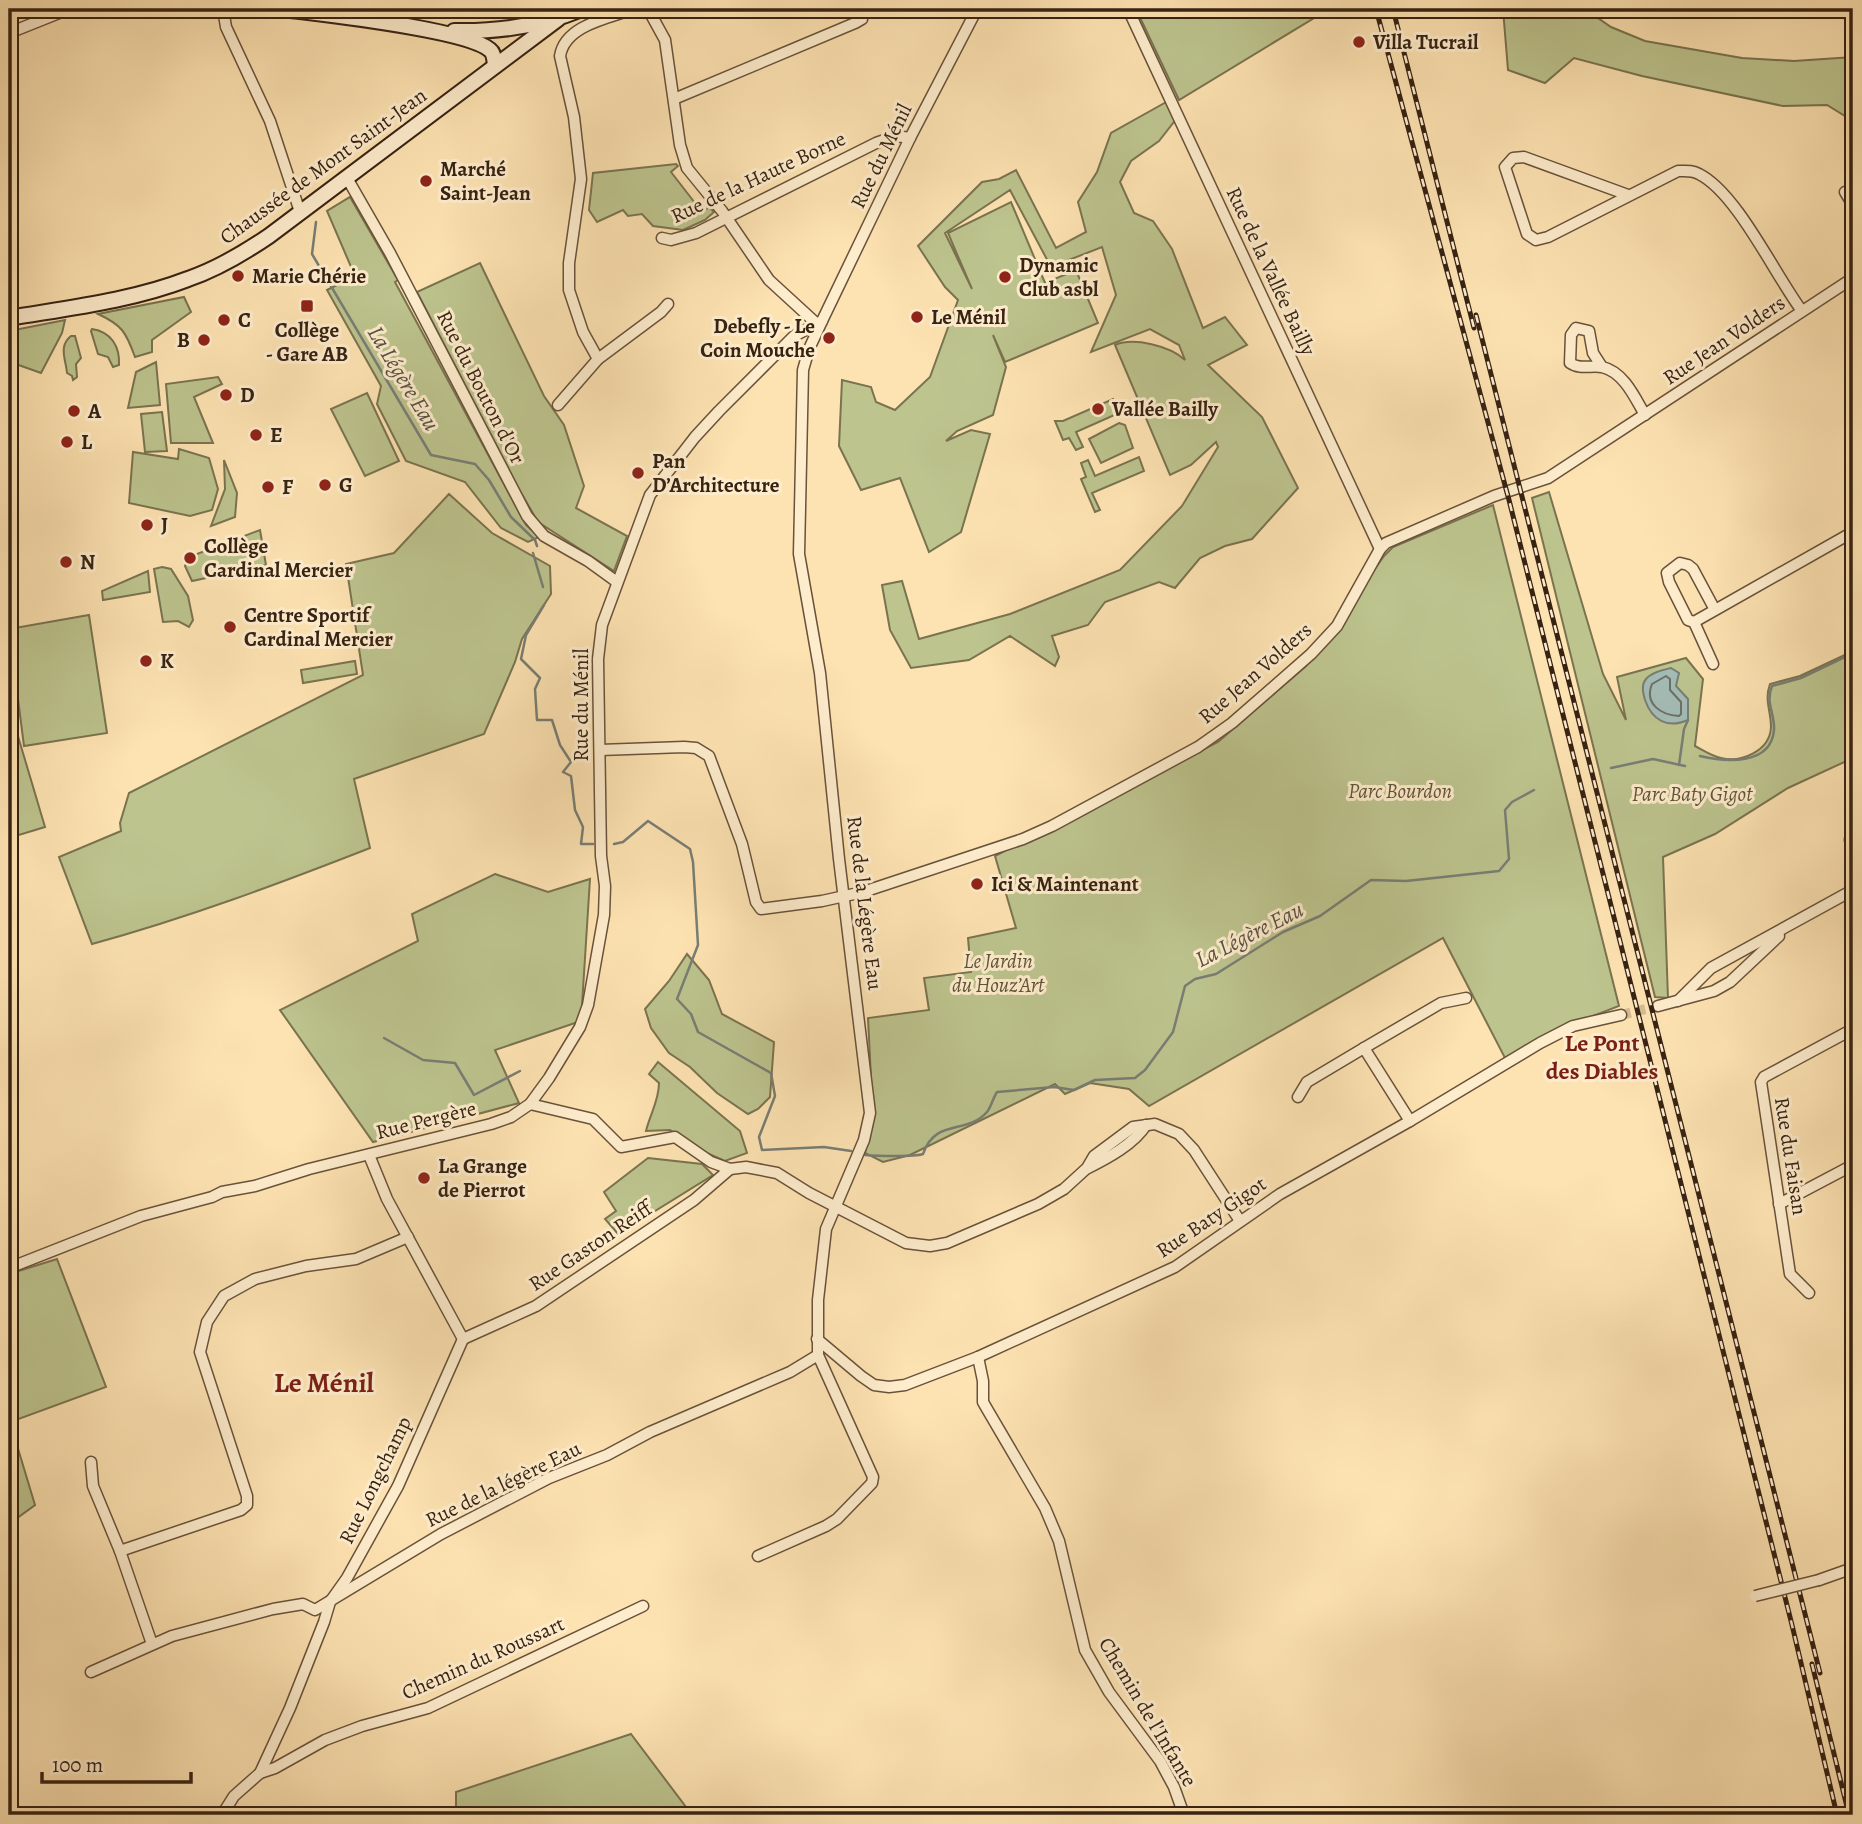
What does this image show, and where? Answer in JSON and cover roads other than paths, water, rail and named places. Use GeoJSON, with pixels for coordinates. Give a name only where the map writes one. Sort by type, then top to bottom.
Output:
{"type":"FeatureCollection","features":[{"type":"Feature","properties":{"kind":"main road"},"geometry":{"type":"LineString","coordinates":[[283,9],[460,37],[488,48],[493,53],[495,64]]}},
{"type":"Feature","properties":{"kind":"main road"},"geometry":{"type":"LineString","coordinates":[[425,30],[499,30],[558,19],[582,9]]}},
{"type":"Feature","properties":{"kind":"main road","name":"Chaussée de Mont Saint-Jean"},"geometry":{"type":"LineString","coordinates":[[9,318],[157,289],[221,265],[254,246],[558,19]]}},
{"type":"Feature","properties":{"kind":"main road"},"geometry":{"type":"LineString","coordinates":[[499,30],[514,50]]}},
{"type":"Feature","properties":{"kind":"street"},"geometry":{"type":"LineString","coordinates":[[9,33],[69,9]]}},
{"type":"Feature","properties":{"kind":"street"},"geometry":{"type":"LineString","coordinates":[[223,9],[226,27],[270,121],[300,212]]}},
{"type":"Feature","properties":{"kind":"street"},"geometry":{"type":"LineString","coordinates":[[598,359],[583,332],[569,290],[569,262],[581,179],[575,117],[560,56],[562,47],[572,33],[635,9]]}},
{"type":"Feature","properties":{"kind":"street"},"geometry":{"type":"LineString","coordinates":[[648,9],[666,40],[680,145],[687,169],[726,216],[769,279],[819,322]]}},
{"type":"Feature","properties":{"kind":"street"},"geometry":{"type":"LineString","coordinates":[[674,99],[855,23],[862,19],[860,9]]}},
{"type":"Feature","properties":{"kind":"street","name":"Rue du Ménil"},"geometry":{"type":"LineString","coordinates":[[530,1104],[580,1027],[588,1005],[597,961],[605,886],[601,856],[599,642],[602,625],[650,495],[695,437],[794,336],[819,322],[977,9]]}},
{"type":"Feature","properties":{"kind":"street","name":"Rue de la Vallée Bailly"},"geometry":{"type":"LineString","coordinates":[[1128,9],[1380,549]]}},
{"type":"Feature","properties":{"kind":"street","name":"Rue de la Haute Borne"},"geometry":{"type":"LineString","coordinates":[[662,238],[671,240],[683,237],[876,143],[895,136],[911,138]]}},
{"type":"Feature","properties":{"kind":"street"},"geometry":{"type":"LineString","coordinates":[[1628,195],[1524,157],[1513,158],[1505,167],[1527,234],[1536,240],[1548,237],[1678,171],[1689,170],[1700,174],[1728,197],[1802,311]]}},
{"type":"Feature","properties":{"kind":"street","name":"Rue du Bouton d'Or"},"geometry":{"type":"LineString","coordinates":[[347,178],[390,253],[527,516],[544,536],[617,582]]}},
{"type":"Feature","properties":{"kind":"street"},"geometry":{"type":"LineString","coordinates":[[1845,192],[1853,205]]}},
{"type":"Feature","properties":{"kind":"street","name":"Rue Jean Volders"},"geometry":{"type":"LineString","coordinates":[[600,750],[684,747],[696,748],[709,756],[742,844],[756,902],[761,909],[863,892],[1023,839],[1198,747],[1232,723],[1311,654],[1337,626],[1380,549],[1394,539],[1490,497],[1548,478],[1802,311],[1852,282]]}},
{"type":"Feature","properties":{"kind":"street"},"geometry":{"type":"LineString","coordinates":[[558,405],[598,359],[662,313],[668,304]]}},
{"type":"Feature","properties":{"kind":"street","name":"Rue de la Légère Eau"},"geometry":{"type":"LineString","coordinates":[[818,1355],[818,1300],[826,1229],[864,1140],[870,1113],[820,673],[799,554],[803,370],[819,322]]}},
{"type":"Feature","properties":{"kind":"street"},"geometry":{"type":"LineString","coordinates":[[1602,368],[1593,353],[1589,331],[1576,328],[1570,335],[1570,363],[1581,367],[1602,368],[1614,373],[1623,380],[1646,415]]}},
{"type":"Feature","properties":{"kind":"street"},"geometry":{"type":"LineString","coordinates":[[1694,622],[1853,532]]}},
{"type":"Feature","properties":{"kind":"street"},"geometry":{"type":"LineString","coordinates":[[1713,664],[1694,622],[1688,620],[1667,573],[1680,563],[1688,565],[1693,569],[1715,610]]}},
{"type":"Feature","properties":{"kind":"street"},"geometry":{"type":"LineString","coordinates":[[1853,824],[1850,840],[1853,849]]}},
{"type":"Feature","properties":{"kind":"street"},"geometry":{"type":"LineString","coordinates":[[1678,1001],[1711,968],[1853,891]]}},
{"type":"Feature","properties":{"kind":"street"},"geometry":{"type":"LineString","coordinates":[[1658,1006],[1714,991],[1730,982],[1789,927]]}},
{"type":"Feature","properties":{"kind":"street"},"geometry":{"type":"LineString","coordinates":[[1298,1097],[1307,1082],[1364,1048],[1441,1003],[1466,998]]}},
{"type":"Feature","properties":{"kind":"street","name":"Rue Baty Gigot"},"geometry":{"type":"LineString","coordinates":[[817,1339],[874,1385],[889,1387],[905,1385],[978,1357],[1175,1267],[1280,1194],[1410,1121],[1540,1043],[1573,1026],[1621,1015]]}},
{"type":"Feature","properties":{"kind":"street","name":"Rue du Faisan"},"geometry":{"type":"LineString","coordinates":[[1809,1293],[1790,1274],[1761,1082],[1764,1077],[1853,1029]]}},
{"type":"Feature","properties":{"kind":"street"},"geometry":{"type":"LineString","coordinates":[[1364,1048],[1410,1121]]}},
{"type":"Feature","properties":{"kind":"street"},"geometry":{"type":"LineString","coordinates":[[530,1104],[593,1119],[621,1147],[675,1137],[710,1162],[730,1169],[746,1167],[777,1173],[809,1193],[906,1242],[930,1246],[947,1243],[1038,1204],[1064,1189],[1087,1168],[1094,1156],[1132,1127],[1156,1124],[1179,1134],[1194,1150],[1240,1221]]}},
{"type":"Feature","properties":{"kind":"street","name":"Rue Pergère"},"geometry":{"type":"LineString","coordinates":[[9,1268],[141,1216],[319,1166],[491,1124],[511,1117],[530,1104]]}},
{"type":"Feature","properties":{"kind":"street"},"geometry":{"type":"LineString","coordinates":[[369,1155],[387,1199],[463,1339]]}},
{"type":"Feature","properties":{"kind":"street"},"geometry":{"type":"LineString","coordinates":[[1779,1204],[1853,1164]]}},
{"type":"Feature","properties":{"kind":"street","name":"Rue Gaston Reiff"},"geometry":{"type":"LineString","coordinates":[[463,1339],[536,1306],[694,1200],[730,1169]]}},
{"type":"Feature","properties":{"kind":"street"},"geometry":{"type":"LineString","coordinates":[[120,1551],[241,1510],[247,1505],[247,1496],[200,1352],[206,1322],[224,1296],[255,1279],[306,1266],[356,1259],[408,1237]]}},
{"type":"Feature","properties":{"kind":"street","name":"Rue Longchamp"},"geometry":{"type":"LineString","coordinates":[[222,1815],[234,1796],[260,1773],[290,1708],[330,1602],[347,1578],[398,1486],[463,1339]]}},
{"type":"Feature","properties":{"kind":"street"},"geometry":{"type":"LineString","coordinates":[[758,1556],[837,1519],[872,1483],[872,1472],[818,1355]]}},
{"type":"Feature","properties":{"kind":"street","name":"Rue de la légère Eau"},"geometry":{"type":"LineString","coordinates":[[330,1602],[467,1520],[549,1478],[607,1455],[699,1410],[790,1373],[818,1355]]}},
{"type":"Feature","properties":{"kind":"street","name":"Chemin de l'Infante"},"geometry":{"type":"LineString","coordinates":[[978,1357],[983,1381],[983,1402],[1045,1508],[1059,1541],[1085,1650],[1109,1692],[1160,1761],[1174,1787],[1184,1815]]}},
{"type":"Feature","properties":{"kind":"street"},"geometry":{"type":"LineString","coordinates":[[91,1462],[93,1486],[120,1551],[152,1644]]}},
{"type":"Feature","properties":{"kind":"street"},"geometry":{"type":"LineString","coordinates":[[1755,1596],[1833,1576],[1853,1568]]}},
{"type":"Feature","properties":{"kind":"street"},"geometry":{"type":"LineString","coordinates":[[91,1672],[152,1644],[197,1628],[303,1604],[315,1610],[330,1602]]}},
{"type":"Feature","properties":{"kind":"street","name":"Chemin du Roussart"},"geometry":{"type":"LineString","coordinates":[[260,1773],[275,1768],[337,1735],[428,1707],[643,1606]]}},
{"type":"Feature","properties":{"kind":"water"},"geometry":{"type":"Polygon","coordinates":[[[1671,668],[1679,673],[1676,686],[1688,699],[1688,720],[1680,723],[1667,723],[1656,717],[1648,707],[1643,689],[1644,681],[1648,677],[1671,668]]]}},
{"type":"Feature","properties":{"kind":"waterway","name":"La Légère Eau"},"geometry":{"type":"LineString","coordinates":[[316,222],[312,254],[431,455],[475,464],[489,480],[511,517],[535,540],[537,546]]}},
{"type":"Feature","properties":{"kind":"waterway"},"geometry":{"type":"LineString","coordinates":[[533,553],[543,587]]}},
{"type":"Feature","properties":{"kind":"waterway","name":"La Légère Eau"},"geometry":{"type":"LineString","coordinates":[[544,605],[526,635],[521,659],[540,678],[535,689],[537,720],[552,720],[560,745],[571,762],[563,772],[571,776],[575,810],[583,827],[581,844],[593,844]]}},
{"type":"Feature","properties":{"kind":"waterway","name":"La Légère Eau"},"geometry":{"type":"LineString","coordinates":[[1700,756],[1722,760],[1745,759],[1765,750],[1771,742],[1774,730],[1770,703],[1772,686],[1801,678],[1853,653]]}},
{"type":"Feature","properties":{"kind":"waterway"},"geometry":{"type":"LineString","coordinates":[[1679,765],[1684,729],[1688,720]]}},
{"type":"Feature","properties":{"kind":"waterway","name":"La Légère Eau"},"geometry":{"type":"LineString","coordinates":[[1611,768],[1653,759],[1685,766]]}},
{"type":"Feature","properties":{"kind":"waterway","name":"La Légère Eau"},"geometry":{"type":"LineString","coordinates":[[865,1155],[923,1154],[935,1135],[979,1119],[988,1110],[997,1092],[1054,1087],[1074,1090],[1095,1080],[1135,1078],[1145,1070],[1173,1032],[1185,986],[1195,979],[1216,974],[1283,932],[1320,916],[1371,880],[1406,881],[1499,871],[1509,859],[1505,810],[1512,802],[1534,790]]}},
{"type":"Feature","properties":{"kind":"waterway","name":"La Légère Eau"},"geometry":{"type":"LineString","coordinates":[[614,844],[623,842],[648,821],[690,849],[698,945],[677,999],[691,1014],[698,1032],[771,1073],[775,1096],[759,1137],[762,1150],[824,1147],[851,1151]]}},
{"type":"Feature","properties":{"kind":"waterway"},"geometry":{"type":"LineString","coordinates":[[384,1038],[423,1060],[455,1063],[474,1095],[520,1071]]}},
{"type":"Feature","properties":{"kind":"tunnel"},"geometry":{"type":"LineString","coordinates":[[1621,1015],[1658,1006]]}},
{"type":"Feature","properties":{"kind":"railway"},"geometry":{"type":"LineString","coordinates":[[1376,9],[1509,500],[1792,1625],[1837,1815]]}},
{"type":"Feature","properties":{"kind":"railway"},"geometry":{"type":"LineString","coordinates":[[1393,9],[1474,328]]}},
{"type":"Feature","properties":{"kind":"railway"},"geometry":{"type":"LineString","coordinates":[[1476,315],[1820,1673]]}},
{"type":"Feature","properties":{"kind":"railway"},"geometry":{"type":"LineString","coordinates":[[1812,1664],[1849,1815]]}},
{"type":"Feature","properties":{"kind":"place","name":"Villa Tucrail"},"geometry":{"type":"Point","coordinates":[1359,42]}},
{"type":"Feature","properties":{"kind":"place","name":"Marché Saint-Jean"},"geometry":{"type":"Point","coordinates":[426,181]}},
{"type":"Feature","properties":{"kind":"place","name":"Marie Chérie"},"geometry":{"type":"Point","coordinates":[238,276]}},
{"type":"Feature","properties":{"kind":"place","name":"Dynamic Club asbl"},"geometry":{"type":"Point","coordinates":[1005,277]}},
{"type":"Feature","properties":{"kind":"place","name":"Collège - Gare AB"},"geometry":{"type":"Point","coordinates":[307,306]}},
{"type":"Feature","properties":{"kind":"place","name":"Le Ménil"},"geometry":{"type":"Point","coordinates":[917,317]}},
{"type":"Feature","properties":{"kind":"place","name":"C"},"geometry":{"type":"Point","coordinates":[224,320]}},
{"type":"Feature","properties":{"kind":"place","name":"Debefly - Le Coin Mouche"},"geometry":{"type":"Point","coordinates":[829,338]}},
{"type":"Feature","properties":{"kind":"place","name":"B"},"geometry":{"type":"Point","coordinates":[204,340]}},
{"type":"Feature","properties":{"kind":"place","name":"D"},"geometry":{"type":"Point","coordinates":[226,395]}},
{"type":"Feature","properties":{"kind":"place","name":"Vallée Bailly"},"geometry":{"type":"Point","coordinates":[1098,409]}},
{"type":"Feature","properties":{"kind":"place","name":"A"},"geometry":{"type":"Point","coordinates":[74,411]}},
{"type":"Feature","properties":{"kind":"place","name":"E"},"geometry":{"type":"Point","coordinates":[256,435]}},
{"type":"Feature","properties":{"kind":"place","name":"L"},"geometry":{"type":"Point","coordinates":[67,442]}},
{"type":"Feature","properties":{"kind":"place","name":"Pan D’Architecture"},"geometry":{"type":"Point","coordinates":[638,473]}},
{"type":"Feature","properties":{"kind":"place","name":"G"},"geometry":{"type":"Point","coordinates":[325,485]}},
{"type":"Feature","properties":{"kind":"place","name":"F"},"geometry":{"type":"Point","coordinates":[268,487]}},
{"type":"Feature","properties":{"kind":"place","name":"J"},"geometry":{"type":"Point","coordinates":[147,525]}},
{"type":"Feature","properties":{"kind":"place","name":"Collège Cardinal Mercier"},"geometry":{"type":"Point","coordinates":[190,558]}},
{"type":"Feature","properties":{"kind":"place","name":"N"},"geometry":{"type":"Point","coordinates":[66,562]}},
{"type":"Feature","properties":{"kind":"place","name":"Centre Sportif Cardinal Mercier"},"geometry":{"type":"Point","coordinates":[230,627]}},
{"type":"Feature","properties":{"kind":"place","name":"K"},"geometry":{"type":"Point","coordinates":[146,661]}},
{"type":"Feature","properties":{"kind":"place","name":"Ici & Maintenant"},"geometry":{"type":"Point","coordinates":[977,884]}},
{"type":"Feature","properties":{"kind":"place","name":"La Grange de Pierrot"},"geometry":{"type":"Point","coordinates":[424,1178]}},
{"type":"Feature","properties":{"kind":"district","name":"Le Pont des Diables"},"geometry":{"type":"Point","coordinates":[1602,1057]}},
{"type":"Feature","properties":{"kind":"district","name":"Le Ménil"},"geometry":{"type":"Point","coordinates":[324,1382]}},
{"type":"Feature","properties":{"kind":"park label","name":"Parc Bourdon"},"geometry":{"type":"Point","coordinates":[1400,791]}},
{"type":"Feature","properties":{"kind":"park label","name":"Parc Baty Gigot"},"geometry":{"type":"Point","coordinates":[1692,794]}},
{"type":"Feature","properties":{"kind":"park label","name":"Le Jardin du Houz’Art"},"geometry":{"type":"Point","coordinates":[998,973]}}]}
